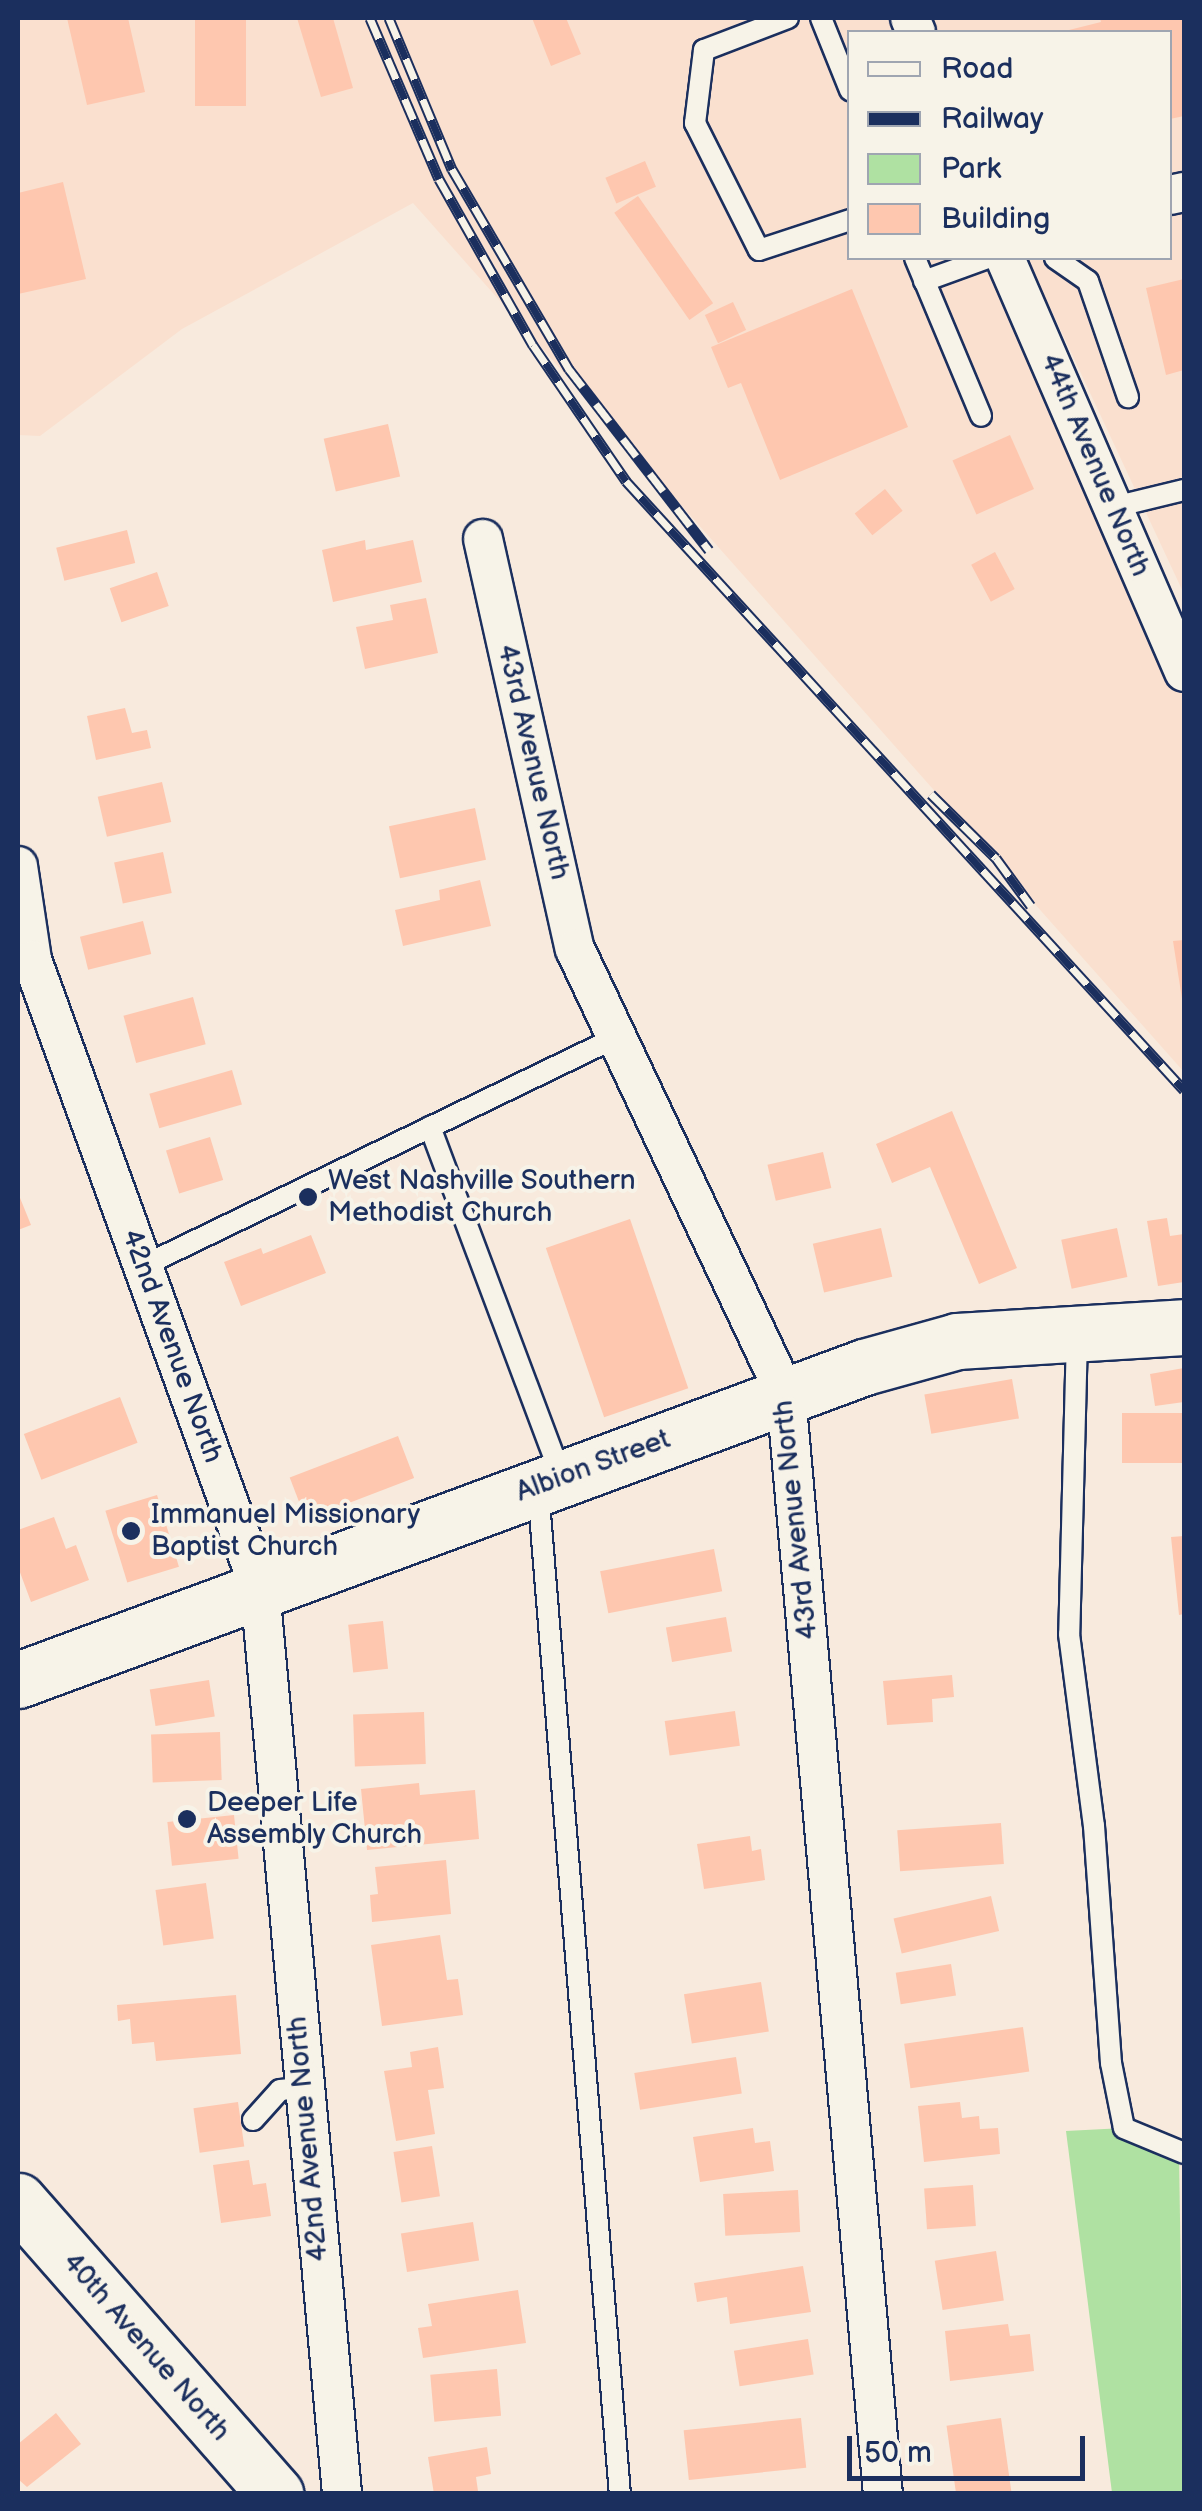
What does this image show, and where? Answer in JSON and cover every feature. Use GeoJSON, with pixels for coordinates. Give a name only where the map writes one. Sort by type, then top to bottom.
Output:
{"type":"FeatureCollection","features":[{"type":"Feature","properties":{"kind":"street","name":"44th Avenue North"},"geometry":{"type":"LineString","coordinates":[[1005,260],[1184,672]]}},
{"type":"Feature","properties":{"kind":"street","name":"43rd Avenue North"},"geometry":{"type":"LineString","coordinates":[[484,539],[576,949],[786,1395],[883,2494]]}},
{"type":"Feature","properties":{"kind":"street","name":"42nd Avenue North"},"geometry":{"type":"LineString","coordinates":[[18,866],[32,960],[260,1588],[302,2088],[342,2494]]}},
{"type":"Feature","properties":{"kind":"street","name":"Albion Street"},"geometry":{"type":"LineString","coordinates":[[18,1680],[864,1366],[958,1342],[1184,1327]]}},
{"type":"Feature","properties":{"kind":"street","name":"40th Avenue North"},"geometry":{"type":"LineString","coordinates":[[18,2200],[276,2494]]}},
{"type":"Feature","properties":{"kind":"lane"},"geometry":{"type":"LineString","coordinates":[[788,18],[704,50],[695,123],[759,250],[847,221]]}},
{"type":"Feature","properties":{"kind":"lane"},"geometry":{"type":"LineString","coordinates":[[821,18],[847,83]]}},
{"type":"Feature","properties":{"kind":"lane"},"geometry":{"type":"LineString","coordinates":[[915,260],[981,416]]}},
{"type":"Feature","properties":{"kind":"lane"},"geometry":{"type":"LineString","coordinates":[[924,282],[983,260]]}},
{"type":"Feature","properties":{"kind":"lane"},"geometry":{"type":"LineString","coordinates":[[1058,260],[1088,281],[1128,397]]}},
{"type":"Feature","properties":{"kind":"lane"},"geometry":{"type":"LineString","coordinates":[[1114,507],[1184,490]]}},
{"type":"Feature","properties":{"kind":"lane"},"geometry":{"type":"LineString","coordinates":[[143,1266],[617,1036]]}},
{"type":"Feature","properties":{"kind":"lane"},"geometry":{"type":"LineString","coordinates":[[430,1127],[550,1482],[620,2494]]}},
{"type":"Feature","properties":{"kind":"lane"},"geometry":{"type":"LineString","coordinates":[[1077,1335],[1069,1634],[1094,1826],[1111,2063],[1124,2128],[1184,2153]]}},
{"type":"Feature","properties":{"kind":"lane"},"geometry":{"type":"LineString","coordinates":[[253,2120],[280,2090],[302,2088]]}},
{"type":"Feature","properties":{"kind":"shaded area"},"geometry":{"type":"Polygon","coordinates":[[[18,18],[912,18],[917,30],[847,30],[847,260],[1013,260],[1184,671],[1184,1072],[413,203],[182,329],[40,436],[18,435],[18,18]]]}},
{"type":"Feature","properties":{"kind":"shaded area"},"geometry":{"type":"Polygon","coordinates":[[[915,18],[1184,18],[1184,594],[1028,260],[1172,260],[1172,30],[921,30],[915,18]]]}},
{"type":"Feature","properties":{"kind":"green space"},"geometry":{"type":"Polygon","coordinates":[[[1124,2128],[1179,2151],[1184,2493],[1112,2493],[1066,2131],[1124,2128]]]}},
{"type":"Feature","properties":{"kind":"building"},"geometry":{"type":"Polygon","coordinates":[[[67,18],[128,18],[145,92],[87,105],[67,18]]]}},
{"type":"Feature","properties":{"kind":"building"},"geometry":{"type":"Polygon","coordinates":[[[195,18],[246,18],[246,106],[195,106],[195,18]]]}},
{"type":"Feature","properties":{"kind":"building"},"geometry":{"type":"Polygon","coordinates":[[[297,18],[333,18],[353,88],[321,97],[297,18]]]}},
{"type":"Feature","properties":{"kind":"building"},"geometry":{"type":"Polygon","coordinates":[[[532,18],[566,18],[581,54],[551,66],[532,18]]]}},
{"type":"Feature","properties":{"kind":"building"},"geometry":{"type":"Polygon","coordinates":[[[1100,18],[1184,18],[1184,116],[1172,119],[1172,30],[1069,30],[1101,22],[1100,18]]]}},
{"type":"Feature","properties":{"kind":"building"},"geometry":{"type":"Polygon","coordinates":[[[645,161],[656,187],[616,204],[605,178],[645,161]]]}},
{"type":"Feature","properties":{"kind":"building"},"geometry":{"type":"Polygon","coordinates":[[[63,182],[86,279],[18,294],[18,193],[63,182]]]}},
{"type":"Feature","properties":{"kind":"building"},"geometry":{"type":"Polygon","coordinates":[[[638,196],[713,303],[689,320],[614,213],[638,196]]]}},
{"type":"Feature","properties":{"kind":"building"},"geometry":{"type":"Polygon","coordinates":[[[1184,279],[1184,370],[1166,375],[1146,288],[1184,279]]]}},
{"type":"Feature","properties":{"kind":"building"},"geometry":{"type":"Polygon","coordinates":[[[852,289],[908,427],[780,480],[741,383],[728,388],[711,347],[852,289]]]}},
{"type":"Feature","properties":{"kind":"building"},"geometry":{"type":"Polygon","coordinates":[[[733,302],[746,330],[718,343],[705,315],[733,302]]]}},
{"type":"Feature","properties":{"kind":"building"},"geometry":{"type":"Polygon","coordinates":[[[388,424],[400,477],[336,491],[324,439],[388,424]]]}},
{"type":"Feature","properties":{"kind":"building"},"geometry":{"type":"Polygon","coordinates":[[[1010,435],[1034,489],[976,515],[952,461],[1010,435]]]}},
{"type":"Feature","properties":{"kind":"building"},"geometry":{"type":"Polygon","coordinates":[[[885,489],[903,511],[872,535],[855,514],[885,489]]]}},
{"type":"Feature","properties":{"kind":"building"},"geometry":{"type":"Polygon","coordinates":[[[127,530],[135,563],[64,581],[56,548],[127,530]]]}},
{"type":"Feature","properties":{"kind":"building"},"geometry":{"type":"Polygon","coordinates":[[[365,540],[366,550],[413,540],[422,582],[333,602],[322,550],[365,540]]]}},
{"type":"Feature","properties":{"kind":"building"},"geometry":{"type":"Polygon","coordinates":[[[995,552],[1015,589],[991,602],[971,565],[995,552]]]}},
{"type":"Feature","properties":{"kind":"building"},"geometry":{"type":"Polygon","coordinates":[[[157,572],[169,606],[121,622],[110,588],[157,572]]]}},
{"type":"Feature","properties":{"kind":"building"},"geometry":{"type":"Polygon","coordinates":[[[426,598],[438,653],[365,669],[356,627],[393,620],[390,605],[426,598]]]}},
{"type":"Feature","properties":{"kind":"building"},"geometry":{"type":"Polygon","coordinates":[[[125,708],[132,733],[147,730],[151,748],[96,760],[87,716],[125,708]]]}},
{"type":"Feature","properties":{"kind":"building"},"geometry":{"type":"Polygon","coordinates":[[[162,782],[171,822],[107,837],[98,797],[162,782]]]}},
{"type":"Feature","properties":{"kind":"building"},"geometry":{"type":"Polygon","coordinates":[[[475,808],[486,860],[400,878],[389,826],[475,808]]]}},
{"type":"Feature","properties":{"kind":"building"},"geometry":{"type":"Polygon","coordinates":[[[163,852],[172,893],[123,903],[114,862],[163,852]]]}},
{"type":"Feature","properties":{"kind":"building"},"geometry":{"type":"Polygon","coordinates":[[[480,880],[491,926],[403,946],[395,910],[440,900],[439,890],[480,880]]]}},
{"type":"Feature","properties":{"kind":"building"},"geometry":{"type":"Polygon","coordinates":[[[143,921],[151,954],[88,970],[80,937],[143,921]]]}},
{"type":"Feature","properties":{"kind":"building"},"geometry":{"type":"Polygon","coordinates":[[[1184,940],[1184,998],[1182,999],[1173,941],[1184,940]]]}},
{"type":"Feature","properties":{"kind":"building"},"geometry":{"type":"Polygon","coordinates":[[[193,997],[206,1044],[136,1063],[123,1016],[193,997]]]}},
{"type":"Feature","properties":{"kind":"building"},"geometry":{"type":"Polygon","coordinates":[[[232,1070],[242,1105],[159,1128],[149,1094],[232,1070]]]}},
{"type":"Feature","properties":{"kind":"building"},"geometry":{"type":"Polygon","coordinates":[[[952,1111],[1017,1268],[979,1284],[930,1167],[892,1183],[876,1144],[952,1111]]]}},
{"type":"Feature","properties":{"kind":"building"},"geometry":{"type":"Polygon","coordinates":[[[210,1137],[223,1180],[179,1193],[166,1150],[210,1137]]]}},
{"type":"Feature","properties":{"kind":"building"},"geometry":{"type":"Polygon","coordinates":[[[823,1152],[831,1188],[776,1201],[767,1165],[823,1152]]]}},
{"type":"Feature","properties":{"kind":"building"},"geometry":{"type":"Polygon","coordinates":[[[18,1193],[31,1225],[18,1230],[18,1193]]]}},
{"type":"Feature","properties":{"kind":"building"},"geometry":{"type":"Polygon","coordinates":[[[1167,1218],[1170,1236],[1184,1234],[1184,1282],[1158,1286],[1147,1221],[1167,1218]]]}},
{"type":"Feature","properties":{"kind":"building"},"geometry":{"type":"Polygon","coordinates":[[[630,1219],[688,1388],[604,1417],[546,1248],[630,1219]]]}},
{"type":"Feature","properties":{"kind":"building"},"geometry":{"type":"Polygon","coordinates":[[[881,1228],[892,1277],[824,1292],[813,1244],[881,1228]]]}},
{"type":"Feature","properties":{"kind":"building"},"geometry":{"type":"Polygon","coordinates":[[[1117,1228],[1127,1277],[1072,1289],[1061,1240],[1117,1228]]]}},
{"type":"Feature","properties":{"kind":"building"},"geometry":{"type":"Polygon","coordinates":[[[311,1235],[326,1273],[241,1306],[224,1262],[261,1248],[263,1254],[311,1235]]]}},
{"type":"Feature","properties":{"kind":"building"},"geometry":{"type":"Polygon","coordinates":[[[1184,1368],[1184,1402],[1155,1406],[1150,1374],[1184,1368]]]}},
{"type":"Feature","properties":{"kind":"building"},"geometry":{"type":"Polygon","coordinates":[[[1012,1379],[1019,1418],[931,1434],[924,1394],[1012,1379]]]}},
{"type":"Feature","properties":{"kind":"building"},"geometry":{"type":"Polygon","coordinates":[[[120,1397],[138,1443],[41,1480],[24,1434],[120,1397]]]}},
{"type":"Feature","properties":{"kind":"building"},"geometry":{"type":"Polygon","coordinates":[[[1122,1413],[1184,1413],[1184,1463],[1122,1463],[1122,1413]]]}},
{"type":"Feature","properties":{"kind":"building"},"geometry":{"type":"Polygon","coordinates":[[[398,1436],[414,1478],[306,1520],[290,1478],[398,1436]]]}},
{"type":"Feature","properties":{"kind":"building"},"geometry":{"type":"Polygon","coordinates":[[[157,1495],[179,1567],[127,1583],[105,1511],[157,1495]]]}},
{"type":"Feature","properties":{"kind":"building"},"geometry":{"type":"Polygon","coordinates":[[[54,1517],[66,1549],[76,1545],[89,1580],[31,1602],[18,1567],[18,1530],[54,1517]]]}},
{"type":"Feature","properties":{"kind":"building"},"geometry":{"type":"Polygon","coordinates":[[[1184,1536],[1184,1614],[1179,1615],[1171,1537],[1184,1536]]]}},
{"type":"Feature","properties":{"kind":"building"},"geometry":{"type":"Polygon","coordinates":[[[714,1549],[722,1591],[608,1613],[600,1571],[714,1549]]]}},
{"type":"Feature","properties":{"kind":"building"},"geometry":{"type":"Polygon","coordinates":[[[726,1617],[732,1651],[672,1662],[666,1628],[726,1617]]]}},
{"type":"Feature","properties":{"kind":"building"},"geometry":{"type":"Polygon","coordinates":[[[383,1621],[388,1669],[353,1672],[348,1625],[383,1621]]]}},
{"type":"Feature","properties":{"kind":"building"},"geometry":{"type":"Polygon","coordinates":[[[952,1675],[954,1697],[932,1699],[933,1722],[887,1725],[883,1681],[952,1675]]]}},
{"type":"Feature","properties":{"kind":"building"},"geometry":{"type":"Polygon","coordinates":[[[209,1680],[215,1717],[156,1726],[150,1689],[209,1680]]]}},
{"type":"Feature","properties":{"kind":"building"},"geometry":{"type":"Polygon","coordinates":[[[735,1711],[740,1746],[670,1756],[665,1721],[735,1711]]]}},
{"type":"Feature","properties":{"kind":"building"},"geometry":{"type":"Polygon","coordinates":[[[424,1712],[426,1764],[355,1766],[353,1714],[424,1712]]]}},
{"type":"Feature","properties":{"kind":"building"},"geometry":{"type":"Polygon","coordinates":[[[220,1732],[222,1780],[153,1782],[151,1734],[220,1732]]]}},
{"type":"Feature","properties":{"kind":"building"},"geometry":{"type":"Polygon","coordinates":[[[419,1783],[420,1795],[475,1790],[479,1839],[367,1850],[361,1789],[419,1783]]]}},
{"type":"Feature","properties":{"kind":"building"},"geometry":{"type":"Polygon","coordinates":[[[234,1815],[239,1859],[172,1866],[167,1822],[234,1815]]]}},
{"type":"Feature","properties":{"kind":"building"},"geometry":{"type":"Polygon","coordinates":[[[1001,1823],[1004,1864],[900,1871],[897,1830],[1001,1823]]]}},
{"type":"Feature","properties":{"kind":"building"},"geometry":{"type":"Polygon","coordinates":[[[750,1836],[752,1851],[761,1849],[765,1880],[704,1889],[697,1844],[750,1836]]]}},
{"type":"Feature","properties":{"kind":"building"},"geometry":{"type":"Polygon","coordinates":[[[446,1860],[451,1914],[372,1922],[370,1895],[378,1894],[375,1867],[446,1860]]]}},
{"type":"Feature","properties":{"kind":"building"},"geometry":{"type":"Polygon","coordinates":[[[206,1883],[214,1938],[163,1946],[155,1890],[206,1883]]]}},
{"type":"Feature","properties":{"kind":"building"},"geometry":{"type":"Polygon","coordinates":[[[991,1896],[999,1931],[902,1954],[894,1918],[991,1896]]]}},
{"type":"Feature","properties":{"kind":"building"},"geometry":{"type":"Polygon","coordinates":[[[440,1935],[447,1980],[458,1979],[463,2015],[382,2026],[371,1945],[440,1935]]]}},
{"type":"Feature","properties":{"kind":"building"},"geometry":{"type":"Polygon","coordinates":[[[951,1964],[956,1996],[901,2004],[896,1973],[951,1964]]]}},
{"type":"Feature","properties":{"kind":"building"},"geometry":{"type":"Polygon","coordinates":[[[761,1982],[769,2031],[692,2044],[684,1994],[761,1982]]]}},
{"type":"Feature","properties":{"kind":"building"},"geometry":{"type":"Polygon","coordinates":[[[236,1995],[241,2054],[156,2061],[154,2042],[132,2044],[130,2019],[118,2021],[117,2005],[236,1995]]]}},
{"type":"Feature","properties":{"kind":"building"},"geometry":{"type":"Polygon","coordinates":[[[1023,2027],[1029,2072],[910,2088],[904,2044],[1023,2027]]]}},
{"type":"Feature","properties":{"kind":"building"},"geometry":{"type":"Polygon","coordinates":[[[438,2047],[444,2088],[428,2090],[435,2134],[396,2141],[384,2071],[412,2067],[410,2052],[438,2047]]]}},
{"type":"Feature","properties":{"kind":"building"},"geometry":{"type":"Polygon","coordinates":[[[736,2057],[742,2094],[640,2110],[634,2073],[736,2057]]]}},
{"type":"Feature","properties":{"kind":"building"},"geometry":{"type":"Polygon","coordinates":[[[238,2102],[244,2147],[200,2153],[193,2108],[238,2102]]]}},
{"type":"Feature","properties":{"kind":"building"},"geometry":{"type":"Polygon","coordinates":[[[960,2102],[962,2118],[979,2116],[980,2129],[998,2128],[1000,2154],[924,2162],[918,2106],[960,2102]]]}},
{"type":"Feature","properties":{"kind":"building"},"geometry":{"type":"Polygon","coordinates":[[[753,2128],[755,2143],[770,2141],[774,2171],[700,2182],[693,2137],[753,2128]]]}},
{"type":"Feature","properties":{"kind":"building"},"geometry":{"type":"Polygon","coordinates":[[[432,2146],[440,2196],[401,2202],[393,2152],[432,2146]]]}},
{"type":"Feature","properties":{"kind":"building"},"geometry":{"type":"Polygon","coordinates":[[[249,2160],[253,2185],[266,2183],[271,2216],[221,2223],[213,2165],[249,2160]]]}},
{"type":"Feature","properties":{"kind":"building"},"geometry":{"type":"Polygon","coordinates":[[[973,2185],[976,2226],[927,2229],[924,2188],[973,2185]]]}},
{"type":"Feature","properties":{"kind":"building"},"geometry":{"type":"Polygon","coordinates":[[[798,2190],[800,2232],[725,2236],[723,2194],[798,2190]]]}},
{"type":"Feature","properties":{"kind":"building"},"geometry":{"type":"Polygon","coordinates":[[[473,2222],[479,2261],[407,2272],[401,2233],[473,2222]]]}},
{"type":"Feature","properties":{"kind":"building"},"geometry":{"type":"Polygon","coordinates":[[[996,2251],[1004,2300],[943,2310],[935,2261],[996,2251]]]}},
{"type":"Feature","properties":{"kind":"building"},"geometry":{"type":"Polygon","coordinates":[[[803,2266],[811,2312],[730,2324],[727,2297],[697,2302],[694,2283],[803,2266]]]}},
{"type":"Feature","properties":{"kind":"building"},"geometry":{"type":"Polygon","coordinates":[[[518,2290],[526,2343],[423,2358],[418,2328],[432,2326],[428,2304],[518,2290]]]}},
{"type":"Feature","properties":{"kind":"building"},"geometry":{"type":"Polygon","coordinates":[[[1008,2324],[1010,2336],[1030,2334],[1034,2371],[950,2381],[945,2331],[1008,2324]]]}},
{"type":"Feature","properties":{"kind":"building"},"geometry":{"type":"Polygon","coordinates":[[[808,2339],[814,2375],[740,2386],[734,2351],[808,2339]]]}},
{"type":"Feature","properties":{"kind":"building"},"geometry":{"type":"Polygon","coordinates":[[[497,2369],[501,2416],[434,2422],[430,2375],[497,2369]]]}},
{"type":"Feature","properties":{"kind":"building"},"geometry":{"type":"Polygon","coordinates":[[[56,2413],[81,2444],[27,2487],[18,2479],[18,2444],[56,2413]]]}},
{"type":"Feature","properties":{"kind":"building"},"geometry":{"type":"Polygon","coordinates":[[[801,2418],[806,2468],[689,2480],[684,2430],[801,2418]]]}},
{"type":"Feature","properties":{"kind":"building"},"geometry":{"type":"Polygon","coordinates":[[[1001,2418],[1012,2494],[956,2494],[947,2426],[1001,2418]]]}},
{"type":"Feature","properties":{"kind":"building"},"geometry":{"type":"Polygon","coordinates":[[[487,2447],[491,2474],[476,2477],[478,2491],[434,2494],[428,2457],[487,2447]]]}},
{"type":"Feature","properties":{"kind":"railway"},"geometry":{"type":"LineString","coordinates":[[370,18],[439,179],[533,345],[626,481],[1184,1090]]}},
{"type":"Feature","properties":{"kind":"railway"},"geometry":{"type":"LineString","coordinates":[[389,18],[452,169],[569,369],[709,550]]}},
{"type":"Feature","properties":{"kind":"railway"},"geometry":{"type":"LineString","coordinates":[[931,794],[996,858],[1031,906]]}},
{"type":"Feature","properties":{"kind":"place","name":"West Nashville Southern Methodist Church"},"geometry":{"type":"Point","coordinates":[308,1197]}},
{"type":"Feature","properties":{"kind":"place","name":"Immanuel Missionary Baptist Church"},"geometry":{"type":"Point","coordinates":[131,1531]}},
{"type":"Feature","properties":{"kind":"place","name":"Deeper Life Assembly Church"},"geometry":{"type":"Point","coordinates":[187,1819]}}]}
